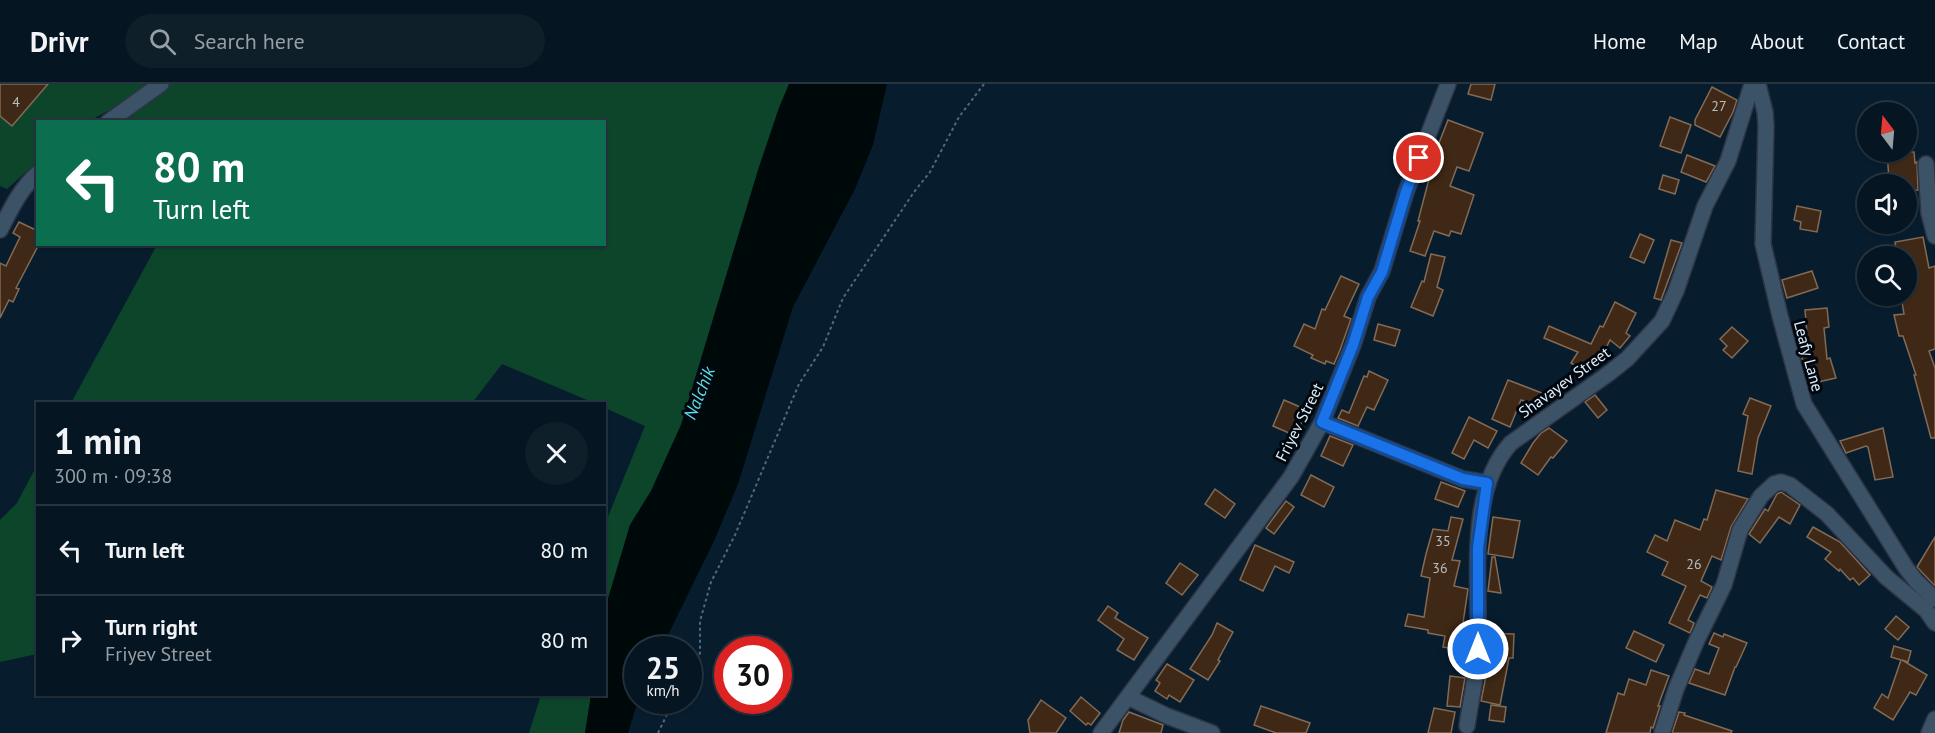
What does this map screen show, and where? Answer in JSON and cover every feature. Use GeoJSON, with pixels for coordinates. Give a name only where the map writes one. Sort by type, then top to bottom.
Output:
{"type":"FeatureCollection","features":[{"type":"Feature","properties":{"kind":"street"},"geometry":{"type":"LineString","coordinates":[[111,120],[161,84]]}},
{"type":"Feature","properties":{"kind":"street","name":"Friyev Street"},"geometry":{"type":"LineString","coordinates":[[1101,733],[1291,477],[1322,422],[1353,345],[1368,297],[1382,272],[1406,192],[1448,84]]}},
{"type":"Feature","properties":{"kind":"street","name":"Shavayev Street"},"geometry":{"type":"LineString","coordinates":[[1467,726],[1477,662],[1478,548],[1487,483],[1494,468],[1511,444],[1614,369],[1644,342],[1662,321],[1676,291],[1705,206],[1728,161],[1752,84]]}},
{"type":"Feature","properties":{"kind":"street","name":"Leafy Lane"},"geometry":{"type":"LineString","coordinates":[[1758,84],[1766,126],[1763,244],[1803,404],[1906,568],[1935,599]]}},
{"type":"Feature","properties":{"kind":"street"},"geometry":{"type":"LineString","coordinates":[[1926,164],[1929,213],[1935,236]]}},
{"type":"Feature","properties":{"kind":"street"},"geometry":{"type":"LineString","coordinates":[[0,230],[7,200],[36,174]]}},
{"type":"Feature","properties":{"kind":"street"},"geometry":{"type":"LineString","coordinates":[[1322,422],[1463,479],[1487,483]]}},
{"type":"Feature","properties":{"kind":"street"},"geometry":{"type":"LineString","coordinates":[[1662,733],[1676,689],[1724,585],[1740,530],[1761,496],[1774,484],[1781,482],[1790,485],[1827,514],[1886,577],[1926,610],[1935,623]]}},
{"type":"Feature","properties":{"kind":"street"},"geometry":{"type":"LineString","coordinates":[[1128,697],[1167,716],[1212,733]]}},
{"type":"Feature","properties":{"kind":"street"},"geometry":{"type":"LineString","coordinates":[[1929,733],[1935,719]]}},
{"type":"Feature","properties":{"kind":"path"},"geometry":{"type":"LineString","coordinates":[[700,636],[701,615],[711,582],[735,535],[799,384],[823,347],[843,298],[914,192],[930,172],[959,117],[984,84]]}},
{"type":"Feature","properties":{"kind":"path"},"geometry":{"type":"LineString","coordinates":[[658,733],[667,714]]}},
{"type":"Feature","properties":{"kind":"green space"},"geometry":{"type":"Polygon","coordinates":[[[0,84],[789,84],[759,167],[681,425],[651,491],[630,525],[606,606],[606,522],[645,426],[606,408],[606,402],[592,402],[502,364],[473,402],[72,402],[156,246],[606,246],[606,120],[131,120],[115,107],[91,120],[36,120],[36,163],[7,189],[0,186],[0,84]]]}},
{"type":"Feature","properties":{"kind":"green space"},"geometry":{"type":"Polygon","coordinates":[[[36,467],[36,654],[0,662],[0,520],[17,503],[36,467]]]}},
{"type":"Feature","properties":{"kind":"green space"},"geometry":{"type":"Polygon","coordinates":[[[541,696],[591,696],[585,733],[529,733],[541,696]]]}},
{"type":"Feature","properties":{"kind":"water","name":"Nalchik"},"geometry":{"type":"Polygon","coordinates":[[[789,84],[887,84],[873,145],[855,189],[793,307],[738,484],[714,541],[669,633],[666,636],[624,636],[624,714],[634,714],[628,733],[585,733],[591,696],[606,696],[606,606],[630,525],[651,491],[681,425],[759,167],[789,84]]]}},
{"type":"Feature","properties":{"kind":"building"},"geometry":{"type":"Polygon","coordinates":[[[0,84],[48,84],[12,126],[0,116],[0,84]]]}},
{"type":"Feature","properties":{"kind":"building"},"geometry":{"type":"Polygon","coordinates":[[[1471,84],[1495,84],[1491,100],[1468,94],[1471,84]]]}},
{"type":"Feature","properties":{"kind":"building"},"geometry":{"type":"Polygon","coordinates":[[[1712,87],[1737,100],[1720,137],[1695,125],[1695,120],[1712,87]]]}},
{"type":"Feature","properties":{"kind":"building"},"geometry":{"type":"Polygon","coordinates":[[[1670,117],[1691,125],[1681,153],[1660,146],[1670,117]]]}},
{"type":"Feature","properties":{"kind":"building"},"geometry":{"type":"Polygon","coordinates":[[[1448,120],[1483,133],[1469,171],[1457,167],[1450,186],[1474,195],[1461,234],[1451,231],[1449,236],[1434,231],[1425,256],[1410,251],[1420,221],[1418,221],[1429,179],[1437,159],[1430,157],[1434,147],[1437,148],[1448,120]]]}},
{"type":"Feature","properties":{"kind":"building"},"geometry":{"type":"Polygon","coordinates":[[[1687,155],[1715,166],[1706,182],[1681,172],[1687,155]]]}},
{"type":"Feature","properties":{"kind":"building"},"geometry":{"type":"Polygon","coordinates":[[[1888,162],[1917,162],[1918,190],[1917,174],[1889,174],[1888,162]]]}},
{"type":"Feature","properties":{"kind":"building"},"geometry":{"type":"Polygon","coordinates":[[[1663,175],[1679,180],[1675,194],[1659,189],[1663,175]]]}},
{"type":"Feature","properties":{"kind":"building"},"geometry":{"type":"Polygon","coordinates":[[[1797,206],[1821,211],[1817,232],[1800,229],[1801,222],[1794,220],[1797,206]]]}},
{"type":"Feature","properties":{"kind":"building"},"geometry":{"type":"Polygon","coordinates":[[[19,222],[36,230],[36,246],[38,246],[16,288],[19,289],[13,302],[9,300],[0,318],[0,263],[6,266],[20,237],[13,233],[19,222]]]}},
{"type":"Feature","properties":{"kind":"building"},"geometry":{"type":"Polygon","coordinates":[[[1640,234],[1654,240],[1644,263],[1630,257],[1640,234]]]}},
{"type":"Feature","properties":{"kind":"building"},"geometry":{"type":"Polygon","coordinates":[[[1923,237],[1929,268],[1935,266],[1935,349],[1929,351],[1935,368],[1935,438],[1931,438],[1914,375],[1916,375],[1903,336],[1899,336],[1894,315],[1904,314],[1903,306],[1917,306],[1917,246],[1896,246],[1895,242],[1923,237]]]}},
{"type":"Feature","properties":{"kind":"building"},"geometry":{"type":"Polygon","coordinates":[[[1671,240],[1682,243],[1661,300],[1654,298],[1671,240]]]}},
{"type":"Feature","properties":{"kind":"building"},"geometry":{"type":"Polygon","coordinates":[[[1431,254],[1445,257],[1437,287],[1443,290],[1433,316],[1411,307],[1422,281],[1424,282],[1431,254]]]}},
{"type":"Feature","properties":{"kind":"building"},"geometry":{"type":"Polygon","coordinates":[[[1812,271],[1818,288],[1787,298],[1782,280],[1812,271]]]}},
{"type":"Feature","properties":{"kind":"building"},"geometry":{"type":"Polygon","coordinates":[[[1341,276],[1359,284],[1344,316],[1351,319],[1340,350],[1334,364],[1326,361],[1325,364],[1311,358],[1313,355],[1294,346],[1304,324],[1315,329],[1322,309],[1325,310],[1341,276]]]}},
{"type":"Feature","properties":{"kind":"building"},"geometry":{"type":"Polygon","coordinates":[[[1615,302],[1636,313],[1626,333],[1630,336],[1620,348],[1610,340],[1604,352],[1600,350],[1586,372],[1571,363],[1578,352],[1544,338],[1549,326],[1591,344],[1600,326],[1603,327],[1615,302]]]}},
{"type":"Feature","properties":{"kind":"building"},"geometry":{"type":"Polygon","coordinates":[[[1827,308],[1829,327],[1824,328],[1827,359],[1830,358],[1836,378],[1809,384],[1799,347],[1808,346],[1805,310],[1827,308]]]}},
{"type":"Feature","properties":{"kind":"building"},"geometry":{"type":"Polygon","coordinates":[[[1378,324],[1400,330],[1395,346],[1374,340],[1378,324]]]}},
{"type":"Feature","properties":{"kind":"building"},"geometry":{"type":"Polygon","coordinates":[[[1732,327],[1748,341],[1732,358],[1723,350],[1727,346],[1720,339],[1732,327]]]}},
{"type":"Feature","properties":{"kind":"building"},"geometry":{"type":"Polygon","coordinates":[[[1369,371],[1388,380],[1374,410],[1367,407],[1358,426],[1338,418],[1342,410],[1349,413],[1364,376],[1367,377],[1369,371]]]}},
{"type":"Feature","properties":{"kind":"building"},"geometry":{"type":"Polygon","coordinates":[[[1508,380],[1547,395],[1543,407],[1521,400],[1510,427],[1492,419],[1508,380]]]}},
{"type":"Feature","properties":{"kind":"building"},"geometry":{"type":"Polygon","coordinates":[[[1595,395],[1607,410],[1598,418],[1585,402],[1595,395]]]}},
{"type":"Feature","properties":{"kind":"building"},"geometry":{"type":"Polygon","coordinates":[[[1750,398],[1771,406],[1758,438],[1752,474],[1738,471],[1748,416],[1743,414],[1750,398]]]}},
{"type":"Feature","properties":{"kind":"building"},"geometry":{"type":"Polygon","coordinates":[[[1284,400],[1307,410],[1298,431],[1291,428],[1289,433],[1273,426],[1284,400]]]}},
{"type":"Feature","properties":{"kind":"building"},"geometry":{"type":"Polygon","coordinates":[[[1469,417],[1497,431],[1488,448],[1474,440],[1464,459],[1452,453],[1469,417]]]}},
{"type":"Feature","properties":{"kind":"building"},"geometry":{"type":"Polygon","coordinates":[[[1549,428],[1567,441],[1538,475],[1521,463],[1541,433],[1549,428]]]}},
{"type":"Feature","properties":{"kind":"building"},"geometry":{"type":"Polygon","coordinates":[[[1883,428],[1893,477],[1875,480],[1868,447],[1846,453],[1840,441],[1883,428]]]}},
{"type":"Feature","properties":{"kind":"building"},"geometry":{"type":"Polygon","coordinates":[[[1330,436],[1353,445],[1343,466],[1321,456],[1330,436]]]}},
{"type":"Feature","properties":{"kind":"building"},"geometry":{"type":"Polygon","coordinates":[[[1311,475],[1334,487],[1324,507],[1301,495],[1311,475]]]}},
{"type":"Feature","properties":{"kind":"building"},"geometry":{"type":"Polygon","coordinates":[[[1441,482],[1465,491],[1458,507],[1435,499],[1441,482]]]}},
{"type":"Feature","properties":{"kind":"building"},"geometry":{"type":"Polygon","coordinates":[[[1215,489],[1235,504],[1225,518],[1205,504],[1215,489]]]}},
{"type":"Feature","properties":{"kind":"building"},"geometry":{"type":"Polygon","coordinates":[[[1716,490],[1748,499],[1731,527],[1721,560],[1712,556],[1701,581],[1712,587],[1707,598],[1700,595],[1688,620],[1694,623],[1690,633],[1669,623],[1686,586],[1662,575],[1668,562],[1647,552],[1655,535],[1667,541],[1675,520],[1700,530],[1704,519],[1707,520],[1716,490]]]}},
{"type":"Feature","properties":{"kind":"building"},"geometry":{"type":"Polygon","coordinates":[[[1781,492],[1800,505],[1790,524],[1779,517],[1760,543],[1749,534],[1765,509],[1768,511],[1777,494],[1781,492]]]}},
{"type":"Feature","properties":{"kind":"building"},"geometry":{"type":"Polygon","coordinates":[[[1286,501],[1294,507],[1274,534],[1266,528],[1286,501]]]}},
{"type":"Feature","properties":{"kind":"building"},"geometry":{"type":"Polygon","coordinates":[[[1451,517],[1463,519],[1452,560],[1460,561],[1454,586],[1468,589],[1463,623],[1467,623],[1463,650],[1443,647],[1445,636],[1405,626],[1408,614],[1424,617],[1430,578],[1421,576],[1426,554],[1433,529],[1448,531],[1451,517]]]}},
{"type":"Feature","properties":{"kind":"building"},"geometry":{"type":"Polygon","coordinates":[[[1493,517],[1520,521],[1513,558],[1488,554],[1493,517]]]}},
{"type":"Feature","properties":{"kind":"building"},"geometry":{"type":"Polygon","coordinates":[[[1813,527],[1840,542],[1870,575],[1859,585],[1853,578],[1850,580],[1840,569],[1839,571],[1825,559],[1831,552],[1807,537],[1813,527]]]}},
{"type":"Feature","properties":{"kind":"building"},"geometry":{"type":"Polygon","coordinates":[[[1935,537],[1935,586],[1917,567],[1935,537]]]}},
{"type":"Feature","properties":{"kind":"building"},"geometry":{"type":"Polygon","coordinates":[[[1255,545],[1294,562],[1289,573],[1275,566],[1263,591],[1240,580],[1255,545]]]}},
{"type":"Feature","properties":{"kind":"building"},"geometry":{"type":"Polygon","coordinates":[[[1492,557],[1495,557],[1501,593],[1488,591],[1492,557]]]}},
{"type":"Feature","properties":{"kind":"building"},"geometry":{"type":"Polygon","coordinates":[[[1180,563],[1198,575],[1182,595],[1166,583],[1180,563]]]}},
{"type":"Feature","properties":{"kind":"building"},"geometry":{"type":"Polygon","coordinates":[[[1108,606],[1118,613],[1115,618],[1148,638],[1134,660],[1117,650],[1124,639],[1098,620],[1108,606]]]}},
{"type":"Feature","properties":{"kind":"building"},"geometry":{"type":"Polygon","coordinates":[[[1896,616],[1909,627],[1898,640],[1885,629],[1896,616]]]}},
{"type":"Feature","properties":{"kind":"building"},"geometry":{"type":"Polygon","coordinates":[[[1217,623],[1233,632],[1218,660],[1220,661],[1208,680],[1190,669],[1217,623]]]}},
{"type":"Feature","properties":{"kind":"building"},"geometry":{"type":"Polygon","coordinates":[[[1634,631],[1664,645],[1656,662],[1626,648],[1634,631]]]}},
{"type":"Feature","properties":{"kind":"building"},"geometry":{"type":"Polygon","coordinates":[[[1488,633],[1514,634],[1513,658],[1509,658],[1500,705],[1481,701],[1487,671],[1488,633]]]}},
{"type":"Feature","properties":{"kind":"building"},"geometry":{"type":"Polygon","coordinates":[[[1714,633],[1723,637],[1724,634],[1747,643],[1725,695],[1689,683],[1695,669],[1709,674],[1719,648],[1709,644],[1714,633]]]}},
{"type":"Feature","properties":{"kind":"building"},"geometry":{"type":"Polygon","coordinates":[[[1894,646],[1911,651],[1908,662],[1902,660],[1927,675],[1916,695],[1910,692],[1893,720],[1874,708],[1882,694],[1888,698],[1901,660],[1891,657],[1894,646]]]}},
{"type":"Feature","properties":{"kind":"building"},"geometry":{"type":"Polygon","coordinates":[[[1167,664],[1194,680],[1180,702],[1169,695],[1167,699],[1155,691],[1160,683],[1156,680],[1167,664]]]}},
{"type":"Feature","properties":{"kind":"building"},"geometry":{"type":"Polygon","coordinates":[[[1651,670],[1669,676],[1650,733],[1606,733],[1618,693],[1624,695],[1629,679],[1646,685],[1651,670]]]}},
{"type":"Feature","properties":{"kind":"building"},"geometry":{"type":"Polygon","coordinates":[[[1450,676],[1465,678],[1460,707],[1447,706],[1450,676]]]}},
{"type":"Feature","properties":{"kind":"building"},"geometry":{"type":"Polygon","coordinates":[[[1081,697],[1100,713],[1091,725],[1088,723],[1086,725],[1070,711],[1081,697]]]}},
{"type":"Feature","properties":{"kind":"building"},"geometry":{"type":"Polygon","coordinates":[[[1041,700],[1066,718],[1056,733],[1030,733],[1028,720],[1041,700]]]}},
{"type":"Feature","properties":{"kind":"building"},"geometry":{"type":"Polygon","coordinates":[[[1491,705],[1506,707],[1504,722],[1489,720],[1491,705]]]}},
{"type":"Feature","properties":{"kind":"building"},"geometry":{"type":"Polygon","coordinates":[[[1261,706],[1310,723],[1306,733],[1276,733],[1254,725],[1261,706]]]}},
{"type":"Feature","properties":{"kind":"building"},"geometry":{"type":"Polygon","coordinates":[[[1434,708],[1455,712],[1451,733],[1428,733],[1434,708]]]}},
{"type":"Feature","properties":{"kind":"building"},"geometry":{"type":"Polygon","coordinates":[[[1129,712],[1163,725],[1161,733],[1119,733],[1123,720],[1129,712]]]}},
{"type":"Feature","properties":{"kind":"building"},"geometry":{"type":"Polygon","coordinates":[[[1679,712],[1732,731],[1731,733],[1672,733],[1679,712]]]}},
{"type":"Feature","properties":{"kind":"route"},"geometry":{"type":"LineString","coordinates":[[1419,158],[1406,192],[1382,272],[1368,297],[1353,345],[1322,422],[1463,479],[1487,483],[1478,548],[1478,649]]}}]}
